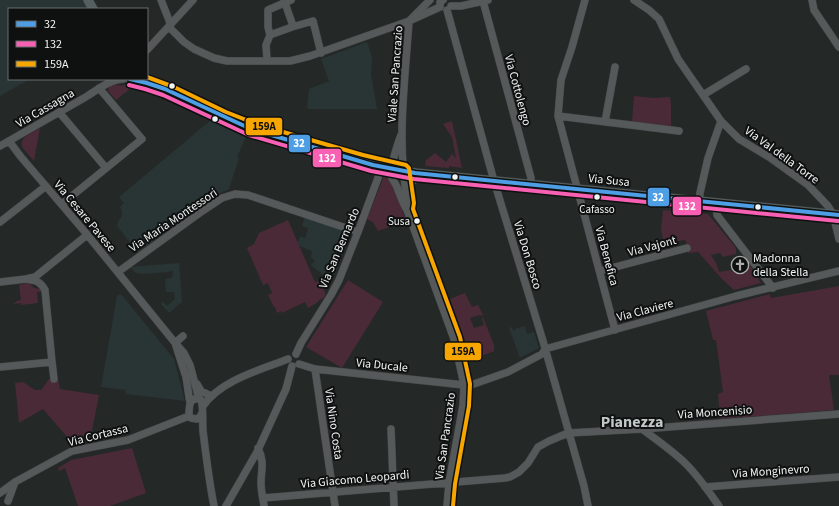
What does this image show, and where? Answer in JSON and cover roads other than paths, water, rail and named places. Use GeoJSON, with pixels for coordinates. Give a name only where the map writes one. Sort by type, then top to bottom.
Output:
{"type":"FeatureCollection","features":[{"type":"Feature","properties":{"kind":"main road"},"geometry":{"type":"LineString","coordinates":[[148,77],[165,89]]}},
{"type":"Feature","properties":{"kind":"main road"},"geometry":{"type":"LineString","coordinates":[[134,80],[165,89]]}},
{"type":"Feature","properties":{"kind":"main road","name":"Via Susa"},"geometry":{"type":"LineString","coordinates":[[165,89],[251,129],[386,168],[434,175],[836,214]]}},
{"type":"Feature","properties":{"kind":"street"},"geometry":{"type":"LineString","coordinates":[[160,0],[171,28],[184,42],[194,49],[214,58],[227,60],[290,61],[321,53],[446,6],[461,6],[485,0]]}},
{"type":"Feature","properties":{"kind":"street"},"geometry":{"type":"LineString","coordinates":[[148,49],[193,0]]}},
{"type":"Feature","properties":{"kind":"street"},"geometry":{"type":"LineString","coordinates":[[411,20],[430,0]]}},
{"type":"Feature","properties":{"kind":"street"},"geometry":{"type":"LineString","coordinates":[[443,0],[440,2],[446,6]]}},
{"type":"Feature","properties":{"kind":"street","name":"Via Cottolengo"},"geometry":{"type":"LineString","coordinates":[[485,0],[531,178],[530,184]]}},
{"type":"Feature","properties":{"kind":"street"},"geometry":{"type":"LineString","coordinates":[[585,0],[561,80],[558,116],[679,131]]}},
{"type":"Feature","properties":{"kind":"street","name":"Via Val della Torre"},"geometry":{"type":"LineString","coordinates":[[634,0],[659,19],[678,59],[721,121],[739,138],[808,185],[836,214],[839,239]]}},
{"type":"Feature","properties":{"kind":"street"},"geometry":{"type":"LineString","coordinates":[[812,0],[814,10],[839,47]]}},
{"type":"Feature","properties":{"kind":"street"},"geometry":{"type":"LineString","coordinates":[[267,60],[266,45],[270,35],[268,27],[268,10],[287,1],[292,27]]}},
{"type":"Feature","properties":{"kind":"street","name":"Via Don Bosco"},"geometry":{"type":"LineString","coordinates":[[446,6],[494,181],[545,349],[584,486],[588,506]]}},
{"type":"Feature","properties":{"kind":"street","name":"Viale San Pancrazio"},"geometry":{"type":"LineString","coordinates":[[407,210],[408,204],[406,195],[402,133],[411,20]]}},
{"type":"Feature","properties":{"kind":"street"},"geometry":{"type":"LineString","coordinates":[[270,35],[313,21],[321,53]]}},
{"type":"Feature","properties":{"kind":"street"},"geometry":{"type":"LineString","coordinates":[[605,122],[615,67]]}},
{"type":"Feature","properties":{"kind":"street"},"geometry":{"type":"LineString","coordinates":[[703,95],[746,69]]}},
{"type":"Feature","properties":{"kind":"street","name":"Via Cassagna"},"geometry":{"type":"LineString","coordinates":[[100,88],[106,80]]}},
{"type":"Feature","properties":{"kind":"street","name":"Via Cassagna"},"geometry":{"type":"LineString","coordinates":[[0,146],[87,97],[112,81],[116,80]]}},
{"type":"Feature","properties":{"kind":"street"},"geometry":{"type":"LineString","coordinates":[[62,204],[142,139],[100,88]]}},
{"type":"Feature","properties":{"kind":"street"},"geometry":{"type":"LineString","coordinates":[[59,112],[106,168]]}},
{"type":"Feature","properties":{"kind":"street","name":"Via Benefica"},"geometry":{"type":"LineString","coordinates":[[558,116],[615,330]]}},
{"type":"Feature","properties":{"kind":"street"},"geometry":{"type":"LineString","coordinates":[[699,200],[708,158],[721,121]]}},
{"type":"Feature","properties":{"kind":"street","name":"Viale San Pancrazio"},"geometry":{"type":"LineString","coordinates":[[386,168],[402,133]]}},
{"type":"Feature","properties":{"kind":"street","name":"Via Cesare Pavese"},"geometry":{"type":"LineString","coordinates":[[8,141],[62,204],[184,353],[190,365],[201,404],[212,506]]}},
{"type":"Feature","properties":{"kind":"street"},"geometry":{"type":"LineString","coordinates":[[386,168],[397,186]]}},
{"type":"Feature","properties":{"kind":"street","name":"Via San Bernardo"},"geometry":{"type":"LineString","coordinates":[[296,354],[301,343],[339,280],[386,168]]}},
{"type":"Feature","properties":{"kind":"street"},"geometry":{"type":"LineString","coordinates":[[404,171],[400,172],[396,181],[407,210]]}},
{"type":"Feature","properties":{"kind":"street"},"geometry":{"type":"LineString","coordinates":[[406,195],[411,182],[421,177],[434,175]]}},
{"type":"Feature","properties":{"kind":"street"},"geometry":{"type":"LineString","coordinates":[[0,222],[46,186]]}},
{"type":"Feature","properties":{"kind":"street","name":"Via Maria Montessori"},"geometry":{"type":"LineString","coordinates":[[118,272],[201,212],[222,198],[235,194],[248,195],[358,232]]}},
{"type":"Feature","properties":{"kind":"street"},"geometry":{"type":"LineString","coordinates":[[716,203],[717,215],[773,288]]}},
{"type":"Feature","properties":{"kind":"street","name":"Via San Pancrazio"},"geometry":{"type":"LineString","coordinates":[[407,210],[454,340],[464,385],[463,405],[447,506]]}},
{"type":"Feature","properties":{"kind":"street"},"geometry":{"type":"LineString","coordinates":[[0,282],[35,277],[87,235]]}},
{"type":"Feature","properties":{"kind":"street","name":"Via Vajont"},"geometry":{"type":"LineString","coordinates":[[600,271],[687,248]]}},
{"type":"Feature","properties":{"kind":"street","name":"Via Claviere"},"geometry":{"type":"LineString","coordinates":[[464,385],[471,385],[508,372],[542,354],[545,349],[736,296],[839,271]]}},
{"type":"Feature","properties":{"kind":"street"},"geometry":{"type":"LineString","coordinates":[[26,279],[42,284],[45,290],[54,379]]}},
{"type":"Feature","properties":{"kind":"street"},"geometry":{"type":"LineString","coordinates":[[175,343],[183,336]]}},
{"type":"Feature","properties":{"kind":"street","name":"Via Cesare Pavese"},"geometry":{"type":"LineString","coordinates":[[175,343],[186,377],[190,403],[190,417]]}},
{"type":"Feature","properties":{"kind":"street"},"geometry":{"type":"LineString","coordinates":[[201,404],[212,394],[244,376],[290,363],[297,366],[300,364],[300,358],[296,354],[290,355],[290,363],[286,389],[258,448],[227,504],[224,502],[219,502],[211,496]]}},
{"type":"Feature","properties":{"kind":"street"},"geometry":{"type":"LineString","coordinates":[[0,367],[52,362]]}},
{"type":"Feature","properties":{"kind":"street","name":"Via Ducale"},"geometry":{"type":"LineString","coordinates":[[300,364],[315,369],[464,385]]}},
{"type":"Feature","properties":{"kind":"street","name":"Via Nino Costa"},"geometry":{"type":"LineString","coordinates":[[315,369],[335,506]]}},
{"type":"Feature","properties":{"kind":"street"},"geometry":{"type":"LineString","coordinates":[[193,375],[201,391],[212,394]]}},
{"type":"Feature","properties":{"kind":"street"},"geometry":{"type":"LineString","coordinates":[[190,403],[195,398],[201,404],[200,417],[197,419],[190,417]]}},
{"type":"Feature","properties":{"kind":"street","name":"Via Moncenisio"},"geometry":{"type":"LineString","coordinates":[[568,433],[839,414]]}},
{"type":"Feature","properties":{"kind":"street"},"geometry":{"type":"LineString","coordinates":[[190,417],[203,429]]}},
{"type":"Feature","properties":{"kind":"street","name":"Via Cortassa"},"geometry":{"type":"LineString","coordinates":[[0,494],[15,482],[72,451],[128,440],[190,417]]}},
{"type":"Feature","properties":{"kind":"street"},"geometry":{"type":"LineString","coordinates":[[391,429],[394,506]]}},
{"type":"Feature","properties":{"kind":"street"},"geometry":{"type":"LineString","coordinates":[[642,429],[675,454],[688,466],[719,506]]}},
{"type":"Feature","properties":{"kind":"street","name":"Via Giacomo Leopardi"},"geometry":{"type":"LineString","coordinates":[[263,498],[510,477],[523,468],[538,447],[568,433]]}},
{"type":"Feature","properties":{"kind":"street"},"geometry":{"type":"LineString","coordinates":[[258,448],[262,456],[263,464],[261,484],[264,506]]}},
{"type":"Feature","properties":{"kind":"street","name":"Via Monginevro"},"geometry":{"type":"LineString","coordinates":[[705,487],[839,477]]}},
{"type":"Feature","properties":{"kind":"street"},"geometry":{"type":"LineString","coordinates":[[9,504],[15,482]]}},
{"type":"Feature","properties":{"kind":"street"},"geometry":{"type":"LineString","coordinates":[[0,494],[6,498],[9,504]]}},
{"type":"Feature","properties":{"kind":"place","name":"Cafasso"},"geometry":{"type":"Point","coordinates":[597,197]}},
{"type":"Feature","properties":{"kind":"place","name":"Susa"},"geometry":{"type":"Point","coordinates":[417,221]}},
{"type":"Feature","properties":{"kind":"place","name":"Madonna della Stella"},"geometry":{"type":"Point","coordinates":[740,265]}},
{"type":"Feature","properties":{"kind":"district","name":"Pianezza"},"geometry":{"type":"Point","coordinates":[632,421]}}]}
